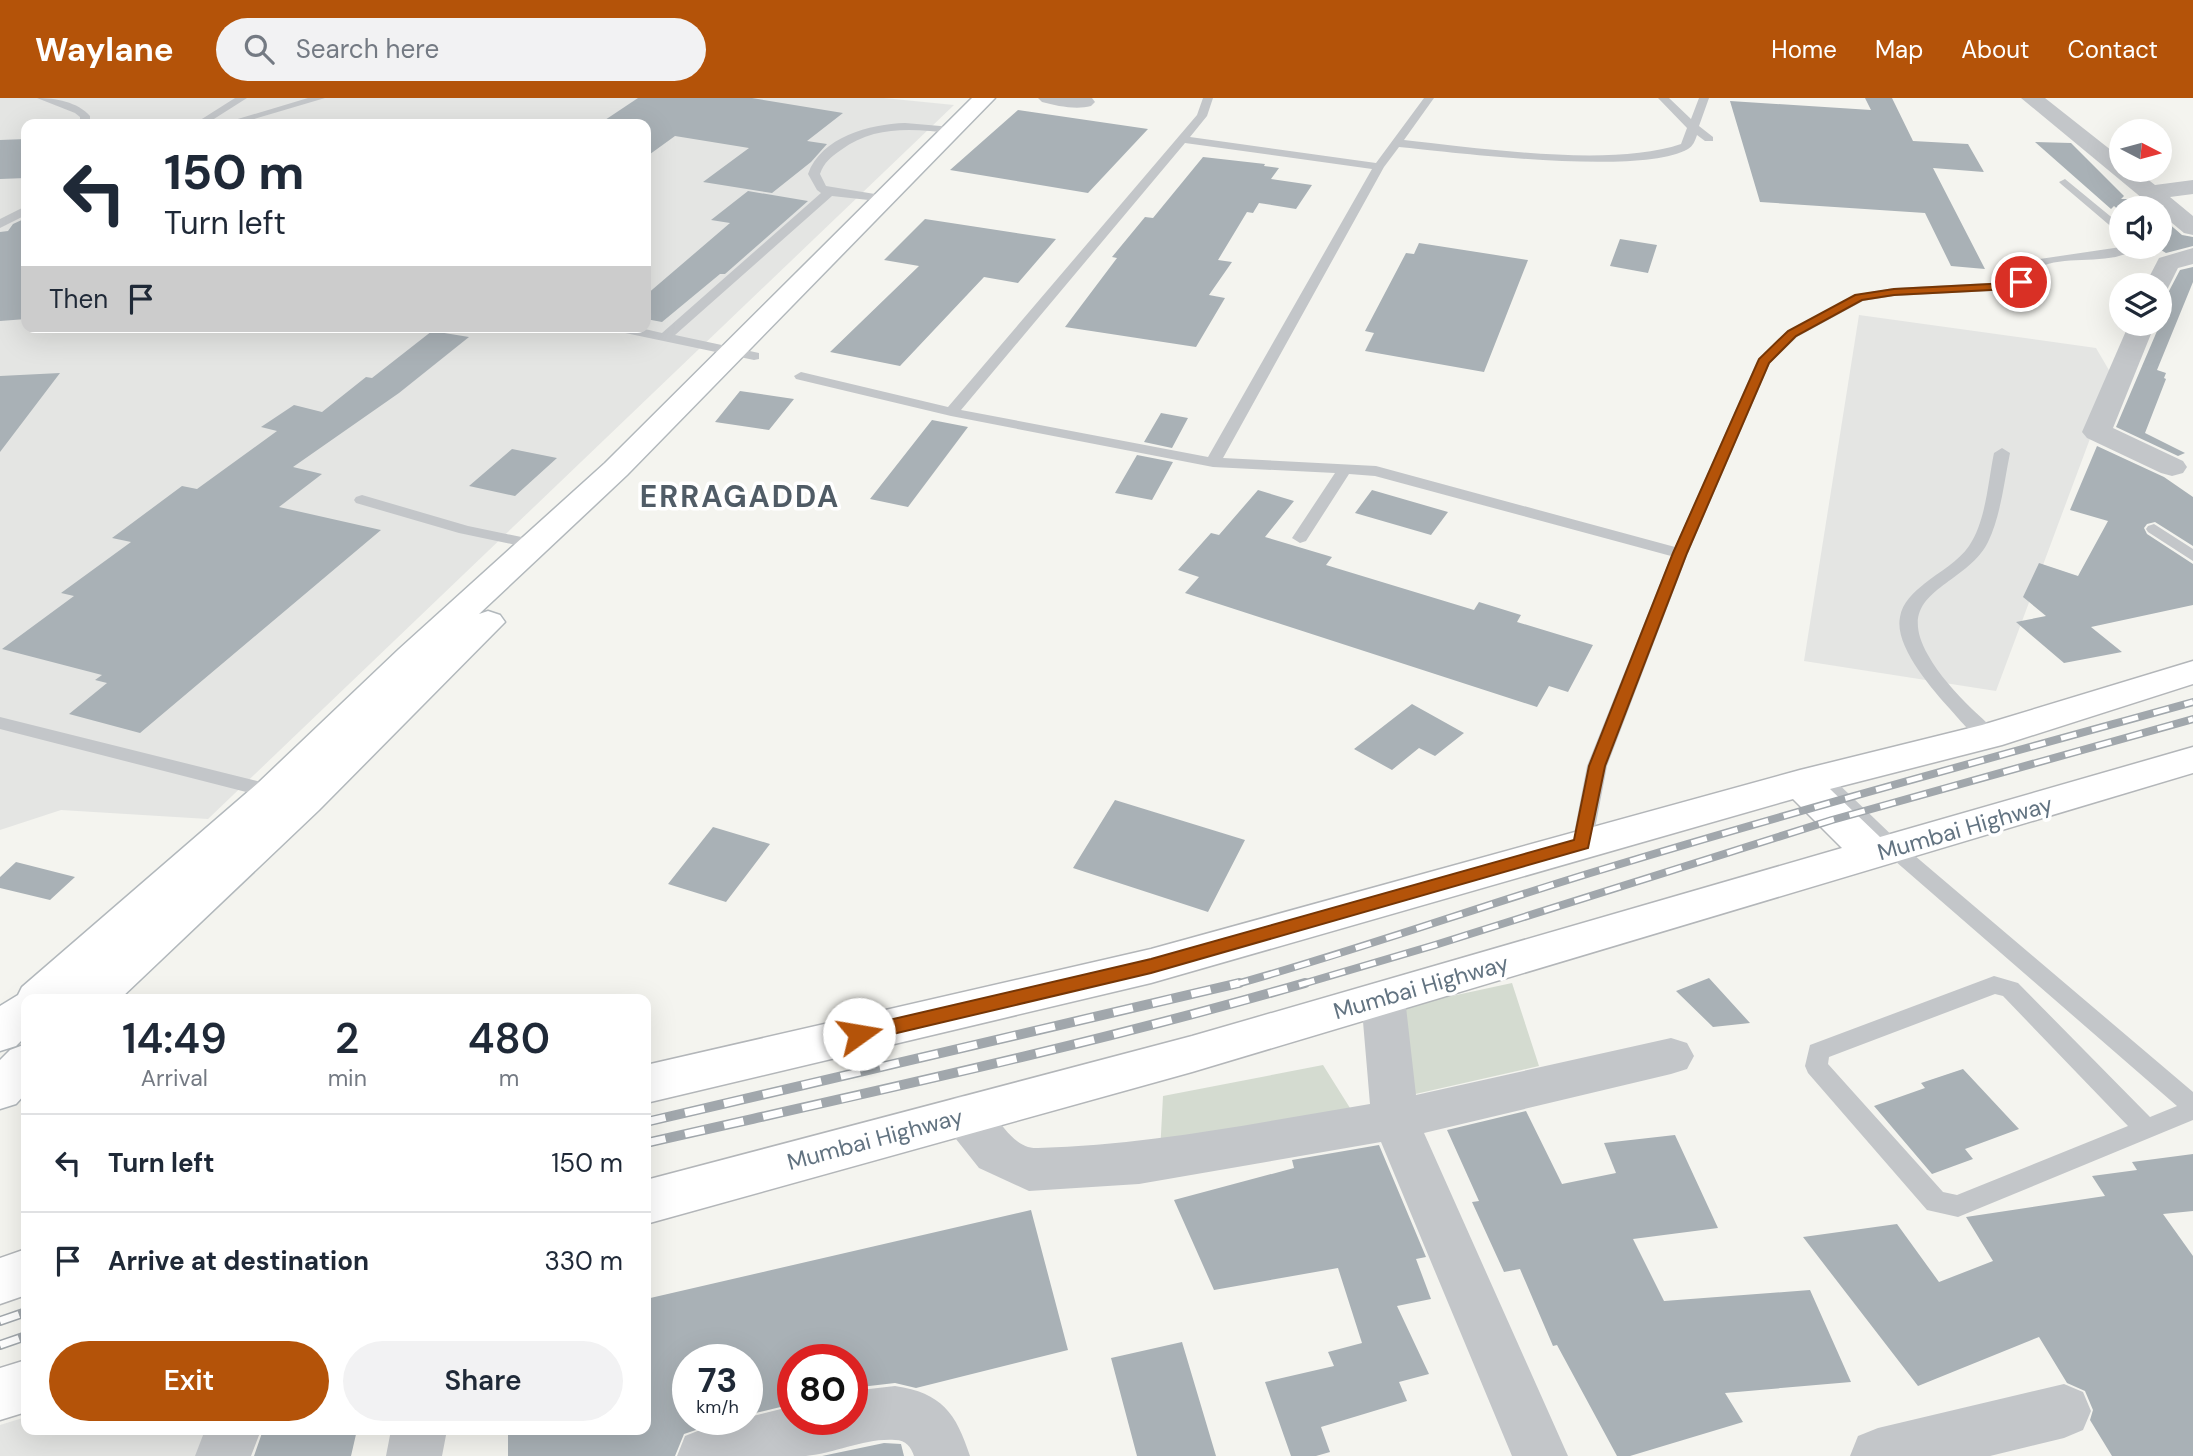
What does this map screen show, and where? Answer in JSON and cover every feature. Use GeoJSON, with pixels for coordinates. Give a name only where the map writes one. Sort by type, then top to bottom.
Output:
{"type":"FeatureCollection","features":[{"type":"Feature","properties":{"kind":"main road"},"geometry":{"type":"LineString","coordinates":[[97,994],[305,800],[642,471],[743,354],[883,200],[984,98]]}},
{"type":"Feature","properties":{"kind":"main road"},"geometry":{"type":"LineString","coordinates":[[44,994],[272,792],[412,657],[743,354],[1011,98]]}},
{"type":"Feature","properties":{"kind":"main road"},"geometry":{"type":"LineString","coordinates":[[651,1083],[1151,966],[1810,781],[1989,736],[2193,673]]}},
{"type":"Feature","properties":{"kind":"main road","name":"Mumbai Highway"},"geometry":{"type":"LineString","coordinates":[[651,1201],[1192,1054],[2193,760]]}},
{"type":"Feature","properties":{"kind":"main road"},"geometry":{"type":"LineString","coordinates":[[1810,781],[1884,852]]}},
{"type":"Feature","properties":{"kind":"main road"},"geometry":{"type":"LineString","coordinates":[[0,1033],[21,1014]]}},
{"type":"Feature","properties":{"kind":"main road"},"geometry":{"type":"LineString","coordinates":[[0,1090],[21,1068]]}},
{"type":"Feature","properties":{"kind":"main road"},"geometry":{"type":"LineString","coordinates":[[0,1395],[21,1388]]}},
{"type":"Feature","properties":{"kind":"street"},"geometry":{"type":"LineString","coordinates":[[1049,98],[1084,102]]}},
{"type":"Feature","properties":{"kind":"street"},"geometry":{"type":"LineString","coordinates":[[2032,98],[2109,159]]}},
{"type":"Feature","properties":{"kind":"street"},"geometry":{"type":"LineString","coordinates":[[2137,182],[2193,228]]}},
{"type":"Feature","properties":{"kind":"street"},"geometry":{"type":"LineString","coordinates":[[2151,193],[2193,187]]}},
{"type":"Feature","properties":{"kind":"street"},"geometry":{"type":"LineString","coordinates":[[2163,273],[2168,263],[2193,256]]}},
{"type":"Feature","properties":{"kind":"street"},"geometry":{"type":"LineString","coordinates":[[2137,336],[2097,432],[2186,469]]}},
{"type":"Feature","properties":{"kind":"street"},"geometry":{"type":"LineString","coordinates":[[1383,998],[1395,1120],[1540,1456]]}},
{"type":"Feature","properties":{"kind":"street"},"geometry":{"type":"LineString","coordinates":[[965,1115],[996,1153],[1029,1170],[1139,1163],[1395,1120],[1671,1056]]}},
{"type":"Feature","properties":{"kind":"street"},"geometry":{"type":"LineString","coordinates":[[868,1415],[887,1411],[906,1413],[927,1427],[942,1456]]}},
{"type":"Feature","properties":{"kind":"street"},"geometry":{"type":"LineString","coordinates":[[1878,1456],[2064,1411]]}},
{"type":"Feature","properties":{"kind":"street"},"geometry":{"type":"LineString","coordinates":[[223,1456],[231,1435]]}},
{"type":"Feature","properties":{"kind":"street"},"geometry":{"type":"LineString","coordinates":[[414,1456],[418,1435]]}},
{"type":"Feature","properties":{"kind":"street"},"geometry":{"type":"LineString","coordinates":[[705,1456],[784,1435]]}},
{"type":"Feature","properties":{"kind":"lane"},"geometry":{"type":"LineString","coordinates":[[42,98],[79,111],[85,119]]}},
{"type":"Feature","properties":{"kind":"lane"},"geometry":{"type":"LineString","coordinates":[[207,119],[242,98]]}},
{"type":"Feature","properties":{"kind":"lane"},"geometry":{"type":"LineString","coordinates":[[244,119],[320,98]]}},
{"type":"Feature","properties":{"kind":"lane"},"geometry":{"type":"LineString","coordinates":[[951,412],[1202,116],[1208,98]]}},
{"type":"Feature","properties":{"kind":"lane"},"geometry":{"type":"LineString","coordinates":[[1213,462],[1379,167],[1429,98]]}},
{"type":"Feature","properties":{"kind":"lane"},"geometry":{"type":"LineString","coordinates":[[1663,98],[1709,139]]}},
{"type":"Feature","properties":{"kind":"lane"},"geometry":{"type":"LineString","coordinates":[[1396,143],[1549,155],[1654,155],[1685,146],[1692,139],[1693,127],[1704,98]]}},
{"type":"Feature","properties":{"kind":"lane"},"geometry":{"type":"LineString","coordinates":[[883,200],[829,192],[816,181],[816,164],[849,136],[873,129],[899,126],[952,130]]}},
{"type":"Feature","properties":{"kind":"lane"},"geometry":{"type":"LineString","coordinates":[[1182,139],[1379,167]]}},
{"type":"Feature","properties":{"kind":"lane"},"geometry":{"type":"LineString","coordinates":[[2065,181],[2109,220]]}},
{"type":"Feature","properties":{"kind":"lane"},"geometry":{"type":"LineString","coordinates":[[665,337],[829,192]]}},
{"type":"Feature","properties":{"kind":"lane"},"geometry":{"type":"LineString","coordinates":[[3,221],[21,214]]}},
{"type":"Feature","properties":{"kind":"lane"},"geometry":{"type":"LineString","coordinates":[[1582,844],[1597,766],[1680,553],[1763,361],[1792,334],[1859,298],[1894,292],[2010,286],[2021,282],[2037,263],[2109,253]]}},
{"type":"Feature","properties":{"kind":"lane"},"geometry":{"type":"LineString","coordinates":[[645,333],[743,354]]}},
{"type":"Feature","properties":{"kind":"lane"},"geometry":{"type":"LineString","coordinates":[[801,376],[951,412],[1213,462],[1376,471],[1680,553]]}},
{"type":"Feature","properties":{"kind":"lane"},"geometry":{"type":"LineString","coordinates":[[1989,736],[1963,713],[1930,672],[1916,650],[1907,622],[1911,606],[1976,550],[1993,501],[2001,453]]}},
{"type":"Feature","properties":{"kind":"lane"},"geometry":{"type":"LineString","coordinates":[[1300,538],[1345,468]]}},
{"type":"Feature","properties":{"kind":"lane"},"geometry":{"type":"LineString","coordinates":[[362,500],[465,530],[535,544]]}},
{"type":"Feature","properties":{"kind":"lane"},"geometry":{"type":"LineString","coordinates":[[2154,529],[2193,556]]}},
{"type":"Feature","properties":{"kind":"lane"},"geometry":{"type":"LineString","coordinates":[[0,723],[305,800]]}},
{"type":"Feature","properties":{"kind":"lane"},"geometry":{"type":"LineString","coordinates":[[1884,852],[2193,1108],[2146,1129],[1958,1206],[1936,1202],[1816,1066],[1818,1051],[1994,985],[2010,989],[2146,1129]]}},
{"type":"Feature","properties":{"kind":"shaded area"},"geometry":{"type":"Polygon","coordinates":[[[0,98],[884,98],[954,105],[208,819],[61,810],[0,830],[0,98]]]}},
{"type":"Feature","properties":{"kind":"shaded area"},"geometry":{"type":"Polygon","coordinates":[[[1859,315],[2096,348],[2113,377],[1996,691],[1804,661],[1859,315]]]}},
{"type":"Feature","properties":{"kind":"shaded area"},"geometry":{"type":"Polygon","coordinates":[[[1512,983],[1539,1066],[1411,1095],[1401,1007],[1512,983]]]}},
{"type":"Feature","properties":{"kind":"shaded area"},"geometry":{"type":"Polygon","coordinates":[[[1323,1065],[1350,1108],[1160,1153],[1163,1096],[1323,1065]]]}},
{"type":"Feature","properties":{"kind":"shaded area"},"geometry":{"type":"Polygon","coordinates":[[[21,1419],[21,1435],[205,1435],[197,1456],[0,1456],[0,1425],[21,1419]]]}},
{"type":"Feature","properties":{"kind":"building"},"geometry":{"type":"Polygon","coordinates":[[[638,98],[752,98],[843,113],[807,141],[827,144],[811,162],[772,193],[703,182],[749,148],[675,136],[651,153],[651,119],[606,119],[638,98]]]}},
{"type":"Feature","properties":{"kind":"building"},"geometry":{"type":"Polygon","coordinates":[[[1865,98],[1892,98],[1913,141],[1968,144],[1984,172],[1933,168],[1985,269],[1951,266],[1925,213],[1760,202],[1730,101],[1871,110],[1865,98]]]}},
{"type":"Feature","properties":{"kind":"building"},"geometry":{"type":"Polygon","coordinates":[[[1018,110],[1148,129],[1088,193],[950,170],[1018,110]]]}},
{"type":"Feature","properties":{"kind":"building"},"geometry":{"type":"Polygon","coordinates":[[[21,139],[21,178],[0,179],[0,140],[21,139]]]}},
{"type":"Feature","properties":{"kind":"building"},"geometry":{"type":"Polygon","coordinates":[[[2035,142],[2071,143],[2124,196],[2109,196],[2109,207],[2035,142]]]}},
{"type":"Feature","properties":{"kind":"building"},"geometry":{"type":"Polygon","coordinates":[[[1203,157],[1265,164],[1264,166],[1279,168],[1271,179],[1312,185],[1296,209],[1259,203],[1253,213],[1247,212],[1218,260],[1232,262],[1209,295],[1225,298],[1196,347],[1065,327],[1117,258],[1112,257],[1145,217],[1153,218],[1203,157]]]}},
{"type":"Feature","properties":{"kind":"building"},"geometry":{"type":"Polygon","coordinates":[[[748,191],[808,201],[725,274],[720,274],[662,322],[651,320],[651,291],[730,223],[711,220],[748,191]]]}},
{"type":"Feature","properties":{"kind":"building"},"geometry":{"type":"Polygon","coordinates":[[[925,219],[1056,239],[1018,283],[984,277],[900,366],[830,352],[919,266],[884,260],[925,219]]]}},
{"type":"Feature","properties":{"kind":"building"},"geometry":{"type":"Polygon","coordinates":[[[21,220],[21,319],[0,321],[0,232],[8,231],[13,224],[21,220]]]}},
{"type":"Feature","properties":{"kind":"building"},"geometry":{"type":"Polygon","coordinates":[[[2172,226],[2182,235],[2193,237],[2193,246],[2172,251],[2172,226]]]}},
{"type":"Feature","properties":{"kind":"building"},"geometry":{"type":"Polygon","coordinates":[[[1620,239],[1657,245],[1648,273],[1610,266],[1620,239]]]}},
{"type":"Feature","properties":{"kind":"building"},"geometry":{"type":"Polygon","coordinates":[[[1419,243],[1528,260],[1484,372],[1365,351],[1374,333],[1365,331],[1406,253],[1414,254],[1419,243]]]}},
{"type":"Feature","properties":{"kind":"building"},"geometry":{"type":"Polygon","coordinates":[[[2193,267],[2193,282],[2172,333],[2172,285],[2180,270],[2193,267]]]}},
{"type":"Feature","properties":{"kind":"building"},"geometry":{"type":"Polygon","coordinates":[[[429,333],[469,337],[399,393],[293,467],[322,474],[279,507],[381,530],[140,733],[69,714],[107,683],[95,680],[102,675],[2,649],[74,596],[61,593],[131,542],[112,538],[182,486],[197,489],[277,431],[261,427],[294,405],[322,412],[366,377],[372,378],[429,333]]]}},
{"type":"Feature","properties":{"kind":"building"},"geometry":{"type":"Polygon","coordinates":[[[2155,336],[2171,336],[2157,370],[2166,373],[2166,379],[2145,433],[2185,453],[2178,456],[2116,427],[2155,336]]]}},
{"type":"Feature","properties":{"kind":"building"},"geometry":{"type":"Polygon","coordinates":[[[60,373],[0,452],[0,376],[60,373]]]}},
{"type":"Feature","properties":{"kind":"building"},"geometry":{"type":"Polygon","coordinates":[[[740,391],[794,399],[769,430],[715,422],[740,391]]]}},
{"type":"Feature","properties":{"kind":"building"},"geometry":{"type":"Polygon","coordinates":[[[1161,413],[1188,418],[1172,448],[1144,442],[1161,413]]]}},
{"type":"Feature","properties":{"kind":"building"},"geometry":{"type":"Polygon","coordinates":[[[932,420],[968,427],[908,507],[870,499],[932,420]]]}},
{"type":"Feature","properties":{"kind":"building"},"geometry":{"type":"Polygon","coordinates":[[[2097,446],[2164,477],[2193,497],[2193,546],[2155,522],[2144,528],[2147,534],[2193,564],[2193,605],[2091,627],[2122,652],[2064,663],[2016,622],[2046,616],[2023,597],[2039,563],[2078,576],[2108,521],[2070,510],[2097,446]]]}},
{"type":"Feature","properties":{"kind":"building"},"geometry":{"type":"Polygon","coordinates":[[[512,449],[557,458],[515,496],[469,486],[512,449]]]}},
{"type":"Feature","properties":{"kind":"building"},"geometry":{"type":"Polygon","coordinates":[[[1137,455],[1173,462],[1152,500],[1115,493],[1137,455]]]}},
{"type":"Feature","properties":{"kind":"building"},"geometry":{"type":"Polygon","coordinates":[[[1258,490],[1294,501],[1265,537],[1332,557],[1326,565],[1474,610],[1479,602],[1521,615],[1517,622],[1593,645],[1568,692],[1549,686],[1537,707],[1185,593],[1199,577],[1178,570],[1211,533],[1219,535],[1258,490]]]}},
{"type":"Feature","properties":{"kind":"building"},"geometry":{"type":"Polygon","coordinates":[[[1372,490],[1448,512],[1431,535],[1355,513],[1372,490]]]}},
{"type":"Feature","properties":{"kind":"building"},"geometry":{"type":"Polygon","coordinates":[[[1412,704],[1464,733],[1435,756],[1419,748],[1392,770],[1354,749],[1412,704]]]}},
{"type":"Feature","properties":{"kind":"building"},"geometry":{"type":"Polygon","coordinates":[[[1115,800],[1245,840],[1208,912],[1073,868],[1115,800]]]}},
{"type":"Feature","properties":{"kind":"building"},"geometry":{"type":"Polygon","coordinates":[[[713,827],[770,844],[726,902],[668,884],[713,827]]]}},
{"type":"Feature","properties":{"kind":"building"},"geometry":{"type":"Polygon","coordinates":[[[16,862],[75,877],[50,900],[0,888],[0,877],[16,862]]]}},
{"type":"Feature","properties":{"kind":"building"},"geometry":{"type":"Polygon","coordinates":[[[1709,978],[1750,1023],[1713,1027],[1676,991],[1709,978]]]}},
{"type":"Feature","properties":{"kind":"building"},"geometry":{"type":"Polygon","coordinates":[[[1963,1069],[2019,1129],[1965,1149],[1973,1159],[1932,1174],[1874,1106],[1925,1088],[1921,1083],[1963,1069]]]}},
{"type":"Feature","properties":{"kind":"building"},"geometry":{"type":"Polygon","coordinates":[[[1526,1111],[1562,1184],[1616,1173],[1604,1143],[1675,1135],[1718,1228],[1633,1239],[1664,1301],[1810,1290],[1851,1382],[1725,1393],[1743,1422],[1630,1456],[1617,1456],[1557,1345],[1553,1346],[1520,1269],[1504,1272],[1472,1202],[1479,1201],[1447,1130],[1526,1111]]]}},
{"type":"Feature","properties":{"kind":"building"},"geometry":{"type":"Polygon","coordinates":[[[1379,1145],[1426,1257],[1416,1259],[1431,1299],[1397,1306],[1429,1374],[1399,1382],[1407,1401],[1321,1427],[1330,1452],[1316,1456],[1291,1456],[1265,1382],[1334,1366],[1328,1352],[1362,1343],[1338,1268],[1214,1290],[1174,1200],[1294,1168],[1292,1160],[1379,1145]]]}},
{"type":"Feature","properties":{"kind":"building"},"geometry":{"type":"Polygon","coordinates":[[[2193,1154],[2193,1211],[2163,1214],[2193,1256],[2193,1456],[2112,1456],[2090,1420],[2093,1410],[2085,1391],[2067,1383],[2039,1337],[1918,1386],[1803,1237],[1897,1224],[1939,1282],[1993,1261],[1966,1217],[2105,1196],[2092,1176],[2137,1170],[2132,1162],[2193,1154]]]}},
{"type":"Feature","properties":{"kind":"building"},"geometry":{"type":"Polygon","coordinates":[[[1031,1210],[1068,1350],[916,1388],[895,1383],[868,1386],[868,1344],[777,1344],[777,1408],[763,1411],[763,1344],[672,1344],[672,1435],[684,1435],[675,1456],[508,1456],[508,1435],[651,1435],[651,1298],[1031,1210]]]}},
{"type":"Feature","properties":{"kind":"building"},"geometry":{"type":"Polygon","coordinates":[[[1182,1342],[1216,1456],[1137,1456],[1111,1358],[1182,1342]]]}},
{"type":"Feature","properties":{"kind":"building"},"geometry":{"type":"Polygon","coordinates":[[[261,1435],[356,1435],[351,1456],[254,1456],[261,1435]]]}},
{"type":"Feature","properties":{"kind":"building"},"geometry":{"type":"Polygon","coordinates":[[[884,1443],[901,1444],[904,1456],[822,1456],[884,1443]]]}},
{"type":"Feature","properties":{"kind":"railway"},"geometry":{"type":"LineString","coordinates":[[1233,985],[1671,849],[2193,702]]}},
{"type":"Feature","properties":{"kind":"railway"},"geometry":{"type":"LineString","coordinates":[[1299,985],[1832,820],[2193,719]]}},
{"type":"Feature","properties":{"kind":"railway"},"geometry":{"type":"LineString","coordinates":[[651,1121],[1239,983]]}},
{"type":"Feature","properties":{"kind":"railway"},"geometry":{"type":"LineString","coordinates":[[651,1142],[1059,1048],[1305,983]]}},
{"type":"Feature","properties":{"kind":"railway"},"geometry":{"type":"LineString","coordinates":[[0,1321],[21,1314]]}},
{"type":"Feature","properties":{"kind":"railway"},"geometry":{"type":"LineString","coordinates":[[0,1345],[21,1338]]}},
{"type":"Feature","properties":{"kind":"district","name":"ERRAGADDA"},"geometry":{"type":"Point","coordinates":[740,497]}},
{"type":"Feature","properties":{"kind":"route"},"geometry":{"type":"LineString","coordinates":[[859,1034],[1151,966],[1582,844],[1597,766],[1680,553],[1763,361],[1792,334],[1859,298],[1894,292],[2010,286],[2021,282]]}}]}
